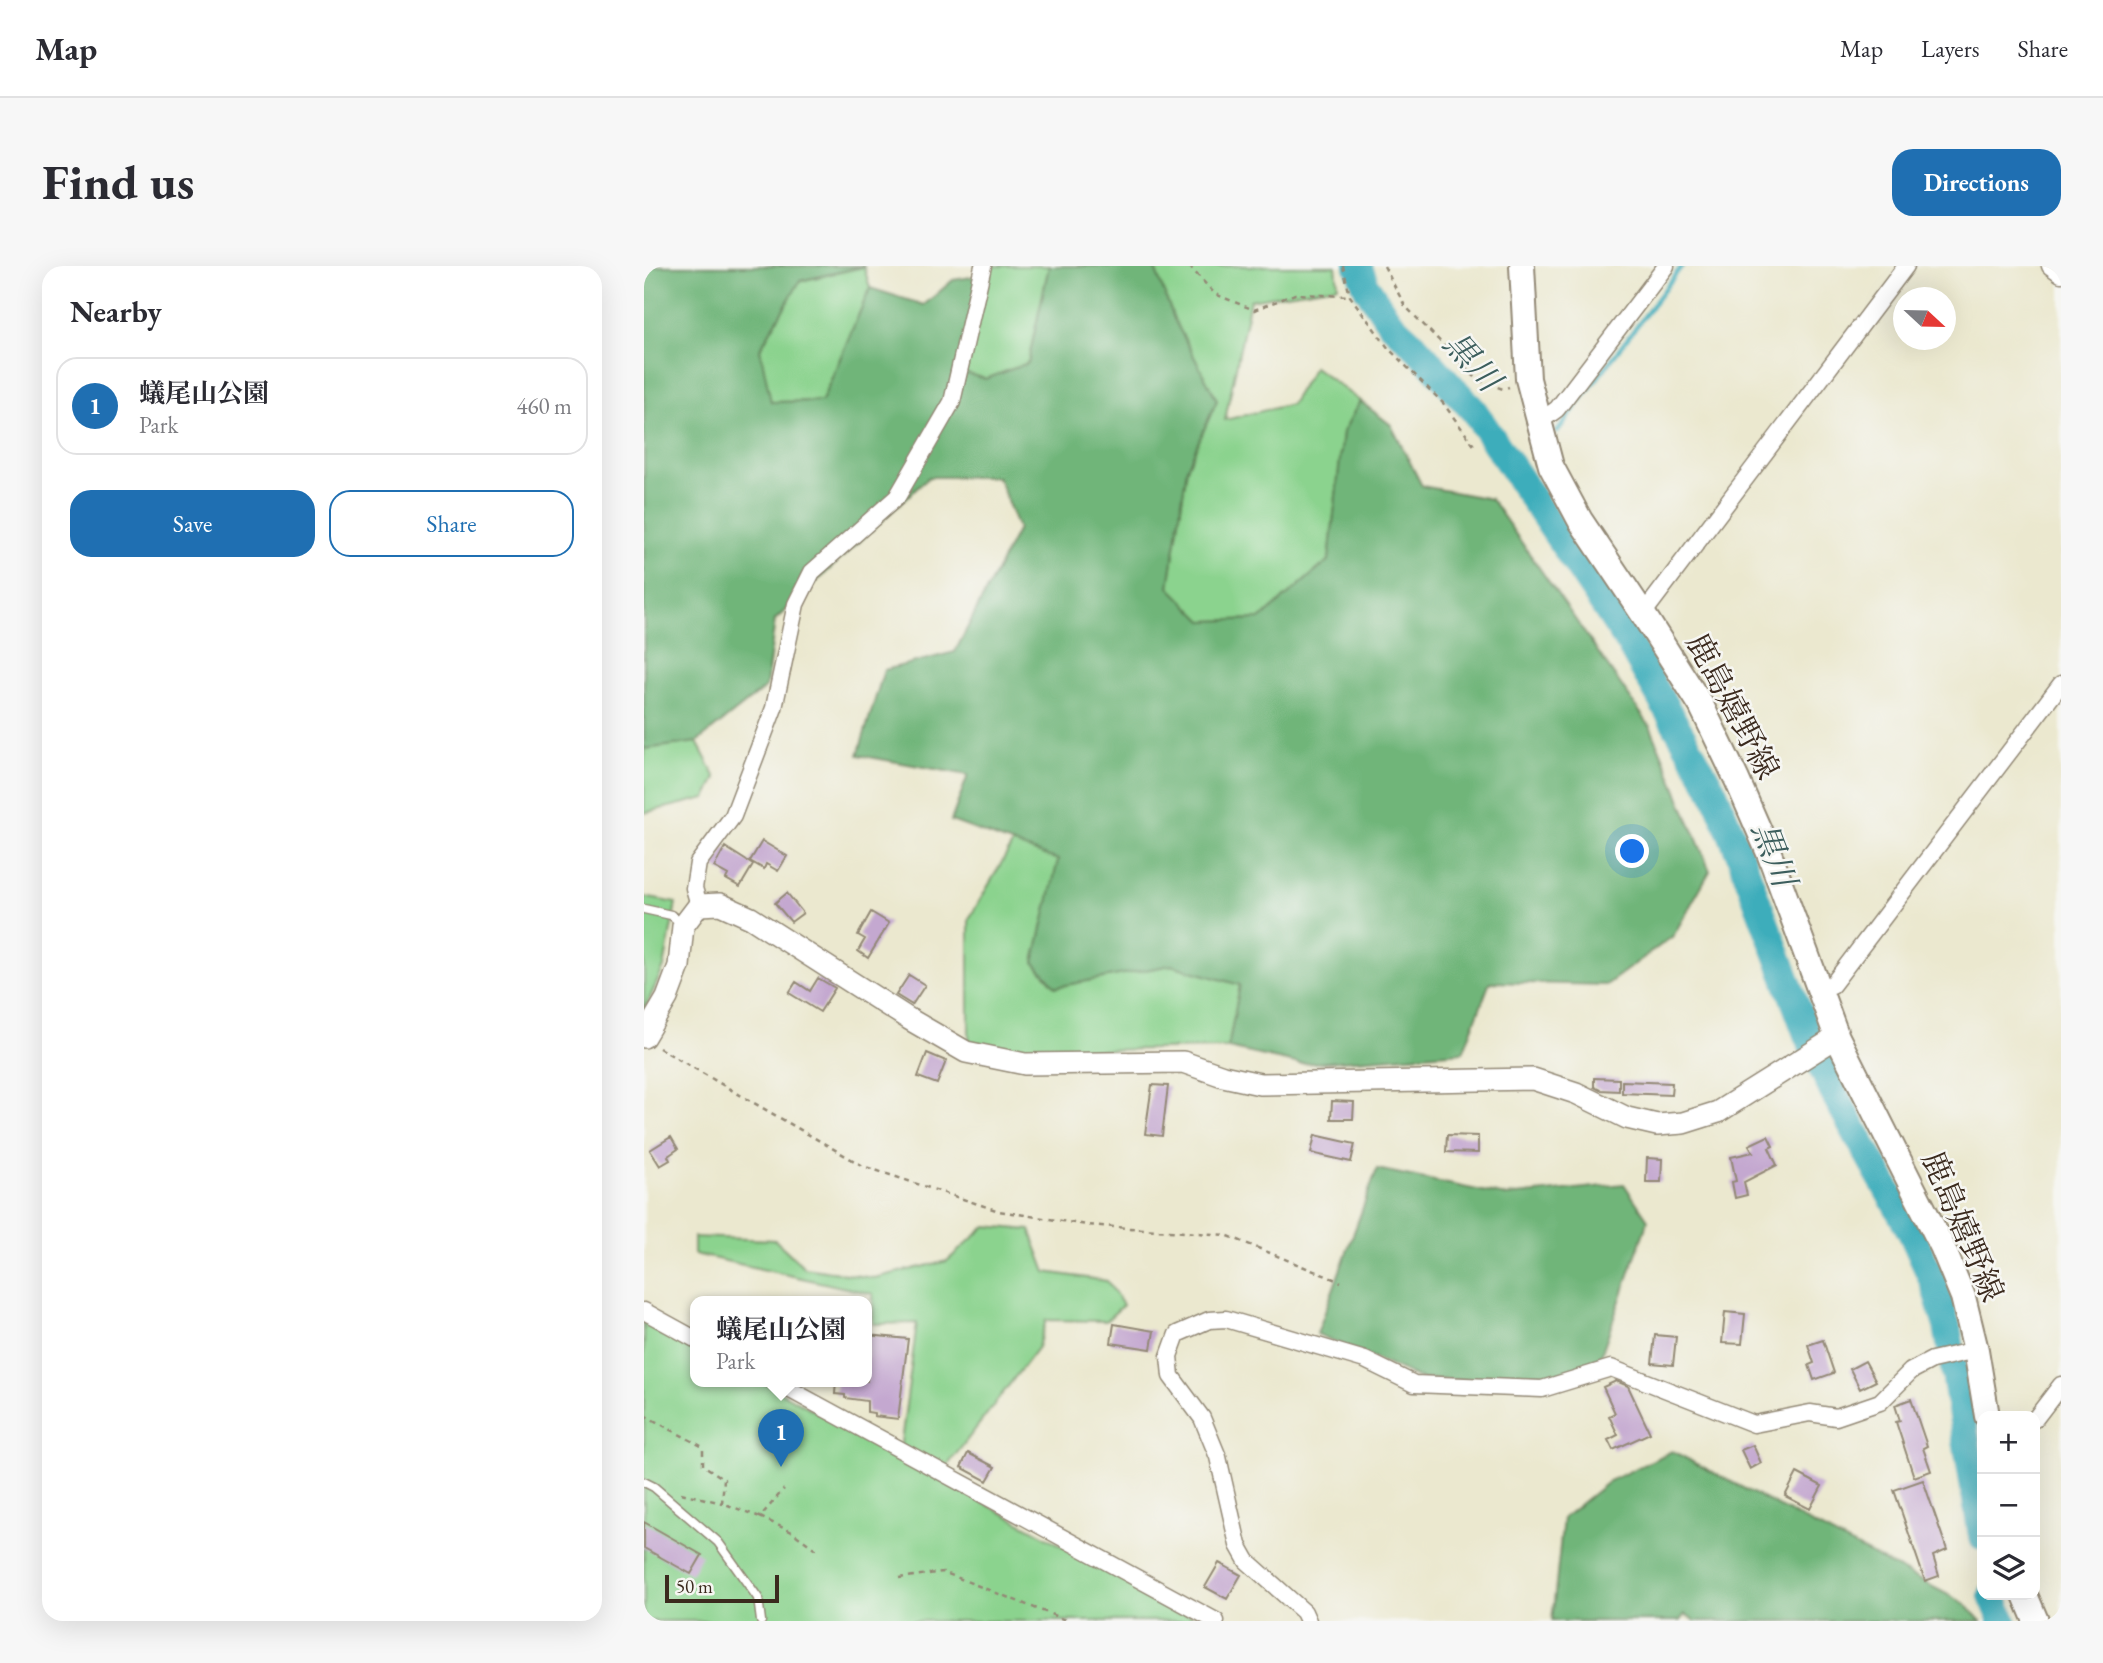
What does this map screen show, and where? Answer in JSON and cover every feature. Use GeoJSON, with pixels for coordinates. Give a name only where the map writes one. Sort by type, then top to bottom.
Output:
{"type":"FeatureCollection","features":[{"type":"Feature","properties":{"kind":"main road","name":"鹿島嬉野線"},"geometry":{"type":"LineString","coordinates":[[1522,266],[1528,379],[1551,466],[1580,520],[1700,705],[1737,780],[1769,853],[1836,1037],[1942,1246],[1962,1297],[1976,1350],[1986,1411]]}},
{"type":"Feature","properties":{"kind":"main road"},"geometry":{"type":"LineString","coordinates":[[2027,1600],[2036,1621]]}},
{"type":"Feature","properties":{"kind":"street"},"geometry":{"type":"LineString","coordinates":[[699,905],[694,888],[698,863],[733,816],[738,804],[774,708],[796,604],[812,572],[897,497],[952,402],[983,266]]}},
{"type":"Feature","properties":{"kind":"street"},"geometry":{"type":"LineString","coordinates":[[1538,423],[1557,409],[1666,266]]}},
{"type":"Feature","properties":{"kind":"street"},"geometry":{"type":"LineString","coordinates":[[1643,614],[1906,266]]}},
{"type":"Feature","properties":{"kind":"street"},"geometry":{"type":"LineString","coordinates":[[2050,266],[2061,274]]}},
{"type":"Feature","properties":{"kind":"street"},"geometry":{"type":"LineString","coordinates":[[1820,989],[1832,985],[2061,684]]}},
{"type":"Feature","properties":{"kind":"street"},"geometry":{"type":"LineString","coordinates":[[650,1042],[679,967],[683,926],[699,905],[720,904],[751,918],[909,1019],[966,1052],[1025,1064],[1183,1062],[1223,1076],[1260,1084],[1533,1080],[1576,1093],[1627,1118],[1657,1125],[1683,1123],[1718,1112],[1836,1037]]}},
{"type":"Feature","properties":{"kind":"street"},"geometry":{"type":"LineString","coordinates":[[644,1311],[690,1336]]}},
{"type":"Feature","properties":{"kind":"street"},"geometry":{"type":"LineString","coordinates":[[1308,1621],[1304,1612],[1247,1561],[1238,1545],[1218,1457],[1202,1419],[1171,1376],[1169,1356],[1177,1334],[1209,1320],[1226,1319],[1366,1360],[1415,1384],[1542,1389],[1611,1368],[1755,1424],[1810,1413],[1836,1417],[1880,1402],[1911,1371],[1932,1360],[1976,1350]]}},
{"type":"Feature","properties":{"kind":"street"},"geometry":{"type":"LineString","coordinates":[[2040,1412],[2061,1385]]}},
{"type":"Feature","properties":{"kind":"street"},"geometry":{"type":"LineString","coordinates":[[785,1387],[1216,1621]]}},
{"type":"Feature","properties":{"kind":"lane"},"geometry":{"type":"LineString","coordinates":[[644,909],[671,915],[683,926]]}},
{"type":"Feature","properties":{"kind":"lane"},"geometry":{"type":"LineString","coordinates":[[644,1482],[654,1487],[718,1542],[758,1598],[761,1621]]}},
{"type":"Feature","properties":{"kind":"path"},"geometry":{"type":"LineString","coordinates":[[1189,266],[1215,295],[1254,310],[1295,294],[1350,296]]}},
{"type":"Feature","properties":{"kind":"path"},"geometry":{"type":"LineString","coordinates":[[1343,266],[1350,296],[1389,349],[1443,403],[1476,448]]}},
{"type":"Feature","properties":{"kind":"path"},"geometry":{"type":"LineString","coordinates":[[1384,266],[1405,306],[1478,380],[1503,389],[1528,379]]}},
{"type":"Feature","properties":{"kind":"path"},"geometry":{"type":"LineString","coordinates":[[650,1042],[863,1166],[999,1211],[1087,1225],[1226,1235],[1341,1282]]}},
{"type":"Feature","properties":{"kind":"path"},"geometry":{"type":"LineString","coordinates":[[644,1415],[703,1447],[703,1465],[724,1479],[722,1503]]}},
{"type":"Feature","properties":{"kind":"path"},"geometry":{"type":"LineString","coordinates":[[654,1487],[722,1503],[760,1517],[792,1532],[817,1550]]}},
{"type":"Feature","properties":{"kind":"path"},"geometry":{"type":"LineString","coordinates":[[760,1517],[784,1489]]}},
{"type":"Feature","properties":{"kind":"path"},"geometry":{"type":"LineString","coordinates":[[899,1578],[943,1572],[1068,1621]]}},
{"type":"Feature","properties":{"kind":"green space"},"geometry":{"type":"Polygon","coordinates":[[[644,266],[864,266],[800,281],[760,349],[771,402],[822,401],[870,288],[924,305],[953,280],[990,274],[964,373],[986,379],[1028,363],[1049,266],[1154,266],[1174,319],[1217,400],[1187,468],[1169,587],[1203,621],[1260,619],[1329,560],[1343,432],[1360,401],[1391,425],[1422,486],[1491,499],[1651,728],[1710,871],[1673,936],[1606,985],[1490,982],[1463,1052],[1300,1064],[1228,1048],[1240,985],[1171,965],[1056,987],[1034,962],[1058,860],[951,821],[968,775],[858,755],[884,670],[955,652],[1018,529],[998,477],[929,477],[775,620],[766,687],[697,742],[644,749],[644,266]]]}},
{"type":"Feature","properties":{"kind":"green space"},"geometry":{"type":"Polygon","coordinates":[[[990,266],[1049,266],[1028,363],[986,379],[963,373],[990,266]]]}},
{"type":"Feature","properties":{"kind":"green space"},"geometry":{"type":"Polygon","coordinates":[[[1154,266],[1336,266],[1338,286],[1250,300],[1225,420],[1291,404],[1314,367],[1360,401],[1343,432],[1329,560],[1260,619],[1203,621],[1169,587],[1187,468],[1217,400],[1174,319],[1154,266]]]}},
{"type":"Feature","properties":{"kind":"green space"},"geometry":{"type":"Polygon","coordinates":[[[864,267],[870,288],[822,401],[770,402],[760,349],[800,281],[864,267]]]}},
{"type":"Feature","properties":{"kind":"green space"},"geometry":{"type":"Polygon","coordinates":[[[697,742],[716,778],[706,798],[644,813],[644,749],[697,742]]]}},
{"type":"Feature","properties":{"kind":"green space"},"geometry":{"type":"Polygon","coordinates":[[[1013,843],[1059,860],[1034,962],[1056,987],[1171,965],[1240,985],[1228,1048],[1021,1051],[969,1041],[969,919],[1013,843]]]}},
{"type":"Feature","properties":{"kind":"green space"},"geometry":{"type":"Polygon","coordinates":[[[644,897],[676,903],[664,967],[644,1011],[644,897]]]}},
{"type":"Feature","properties":{"kind":"green space"},"geometry":{"type":"Polygon","coordinates":[[[1377,1169],[1506,1196],[1624,1184],[1648,1220],[1601,1355],[1579,1371],[1540,1382],[1421,1379],[1317,1334],[1377,1169]]]}},
{"type":"Feature","properties":{"kind":"green space"},"geometry":{"type":"Polygon","coordinates":[[[986,1226],[1030,1230],[1046,1272],[1107,1281],[1123,1305],[1106,1321],[1046,1320],[1038,1347],[938,1478],[1201,1621],[644,1621],[644,1318],[690,1343],[690,1387],[771,1387],[899,1457],[917,1323],[873,1324],[873,1294],[694,1254],[694,1237],[775,1240],[805,1268],[874,1278],[947,1261],[986,1226]]]}},
{"type":"Feature","properties":{"kind":"green space"},"geometry":{"type":"Polygon","coordinates":[[[1672,1451],[1964,1603],[1981,1621],[1696,1621],[1685,1614],[1680,1621],[1552,1621],[1563,1518],[1609,1481],[1672,1451]]]}},
{"type":"Feature","properties":{"kind":"building"},"geometry":{"type":"Polygon","coordinates":[[[762,841],[787,856],[778,871],[766,864],[764,869],[750,861],[762,841]]]}},
{"type":"Feature","properties":{"kind":"building"},"geometry":{"type":"Polygon","coordinates":[[[725,847],[753,865],[740,887],[726,879],[728,875],[714,867],[725,847]]]}},
{"type":"Feature","properties":{"kind":"building"},"geometry":{"type":"Polygon","coordinates":[[[787,893],[803,913],[791,922],[775,903],[787,893]]]}},
{"type":"Feature","properties":{"kind":"building"},"geometry":{"type":"Polygon","coordinates":[[[871,912],[889,923],[868,958],[858,951],[865,939],[858,935],[871,912]]]}},
{"type":"Feature","properties":{"kind":"building"},"geometry":{"type":"Polygon","coordinates":[[[909,975],[925,985],[912,1005],[896,995],[909,975]]]}},
{"type":"Feature","properties":{"kind":"building"},"geometry":{"type":"Polygon","coordinates":[[[818,978],[835,988],[820,1012],[789,993],[796,982],[810,991],[818,978]]]}},
{"type":"Feature","properties":{"kind":"building"},"geometry":{"type":"Polygon","coordinates":[[[927,1053],[946,1061],[937,1084],[918,1077],[927,1053]]]}},
{"type":"Feature","properties":{"kind":"building"},"geometry":{"type":"Polygon","coordinates":[[[1594,1078],[1619,1079],[1619,1091],[1594,1087],[1594,1078]]]}},
{"type":"Feature","properties":{"kind":"building"},"geometry":{"type":"Polygon","coordinates":[[[1622,1081],[1672,1083],[1671,1095],[1622,1093],[1622,1081]]]}},
{"type":"Feature","properties":{"kind":"building"},"geometry":{"type":"Polygon","coordinates":[[[1152,1085],[1168,1086],[1162,1136],[1145,1134],[1152,1085]]]}},
{"type":"Feature","properties":{"kind":"building"},"geometry":{"type":"Polygon","coordinates":[[[1332,1101],[1354,1102],[1353,1119],[1331,1119],[1332,1101]]]}},
{"type":"Feature","properties":{"kind":"building"},"geometry":{"type":"Polygon","coordinates":[[[1315,1135],[1355,1144],[1351,1162],[1311,1153],[1315,1135]]]}},
{"type":"Feature","properties":{"kind":"building"},"geometry":{"type":"Polygon","coordinates":[[[1447,1135],[1478,1136],[1478,1153],[1446,1152],[1447,1135]]]}},
{"type":"Feature","properties":{"kind":"building"},"geometry":{"type":"Polygon","coordinates":[[[1768,1136],[1773,1146],[1769,1148],[1777,1165],[1744,1182],[1747,1195],[1735,1198],[1732,1182],[1736,1181],[1731,1157],[1753,1152],[1749,1145],[1768,1136]]]}},
{"type":"Feature","properties":{"kind":"building"},"geometry":{"type":"Polygon","coordinates":[[[671,1137],[678,1149],[668,1156],[670,1160],[660,1166],[650,1150],[671,1137]]]}},
{"type":"Feature","properties":{"kind":"building"},"geometry":{"type":"Polygon","coordinates":[[[1647,1158],[1662,1159],[1661,1182],[1646,1182],[1647,1158]]]}},
{"type":"Feature","properties":{"kind":"building"},"geometry":{"type":"Polygon","coordinates":[[[1725,1312],[1745,1314],[1742,1344],[1722,1343],[1725,1312]]]}},
{"type":"Feature","properties":{"kind":"building"},"geometry":{"type":"Polygon","coordinates":[[[1114,1324],[1154,1331],[1151,1349],[1111,1343],[1114,1324]]]}},
{"type":"Feature","properties":{"kind":"building"},"geometry":{"type":"Polygon","coordinates":[[[872,1335],[908,1339],[898,1419],[874,1416],[874,1413],[867,1412],[867,1401],[835,1394],[836,1387],[872,1387],[872,1335]]]}},
{"type":"Feature","properties":{"kind":"building"},"geometry":{"type":"Polygon","coordinates":[[[1655,1335],[1676,1337],[1673,1365],[1652,1363],[1655,1335]]]}},
{"type":"Feature","properties":{"kind":"building"},"geometry":{"type":"Polygon","coordinates":[[[1823,1340],[1834,1373],[1814,1380],[1809,1365],[1814,1363],[1808,1345],[1823,1340]]]}},
{"type":"Feature","properties":{"kind":"building"},"geometry":{"type":"Polygon","coordinates":[[[1865,1361],[1876,1381],[1860,1389],[1850,1369],[1865,1361]]]}},
{"type":"Feature","properties":{"kind":"building"},"geometry":{"type":"Polygon","coordinates":[[[1616,1381],[1628,1386],[1650,1433],[1613,1450],[1608,1440],[1618,1435],[1609,1416],[1615,1413],[1603,1387],[1616,1381]]]}},
{"type":"Feature","properties":{"kind":"building"},"geometry":{"type":"Polygon","coordinates":[[[1911,1399],[1927,1446],[1923,1448],[1931,1471],[1914,1477],[1896,1422],[1900,1421],[1895,1405],[1911,1399]]]}},
{"type":"Feature","properties":{"kind":"building"},"geometry":{"type":"Polygon","coordinates":[[[1753,1445],[1761,1463],[1750,1469],[1741,1450],[1753,1445]]]}},
{"type":"Feature","properties":{"kind":"building"},"geometry":{"type":"Polygon","coordinates":[[[968,1453],[995,1467],[987,1481],[961,1467],[968,1453]]]}},
{"type":"Feature","properties":{"kind":"building"},"geometry":{"type":"Polygon","coordinates":[[[1797,1473],[1822,1486],[1810,1509],[1785,1496],[1797,1473]]]}},
{"type":"Feature","properties":{"kind":"building"},"geometry":{"type":"Polygon","coordinates":[[[1923,1480],[1947,1550],[1933,1556],[1939,1576],[1925,1581],[1894,1490],[1923,1480]]]}},
{"type":"Feature","properties":{"kind":"building"},"geometry":{"type":"Polygon","coordinates":[[[644,1522],[702,1555],[691,1574],[644,1548],[644,1522]]]}},
{"type":"Feature","properties":{"kind":"building"},"geometry":{"type":"Polygon","coordinates":[[[1219,1563],[1241,1575],[1227,1599],[1205,1587],[1219,1563]]]}},
{"type":"Feature","properties":{"kind":"waterway","name":"黒川"},"geometry":{"type":"LineString","coordinates":[[1358,266],[1367,288],[1390,323],[1416,347],[1474,411],[1629,643],[1714,792],[1808,1037],[1833,1092],[1911,1232],[1933,1281],[1947,1326],[1977,1506]]}},
{"type":"Feature","properties":{"kind":"waterway"},"geometry":{"type":"LineString","coordinates":[[1557,432],[1682,266]]}},
{"type":"Feature","properties":{"kind":"waterway","name":"黒川"},"geometry":{"type":"LineString","coordinates":[[1994,1600],[2003,1621]]}},
{"type":"Feature","properties":{"kind":"place","name":"蟻尾山公園"},"geometry":{"type":"Point","coordinates":[781,1467]}}]}
